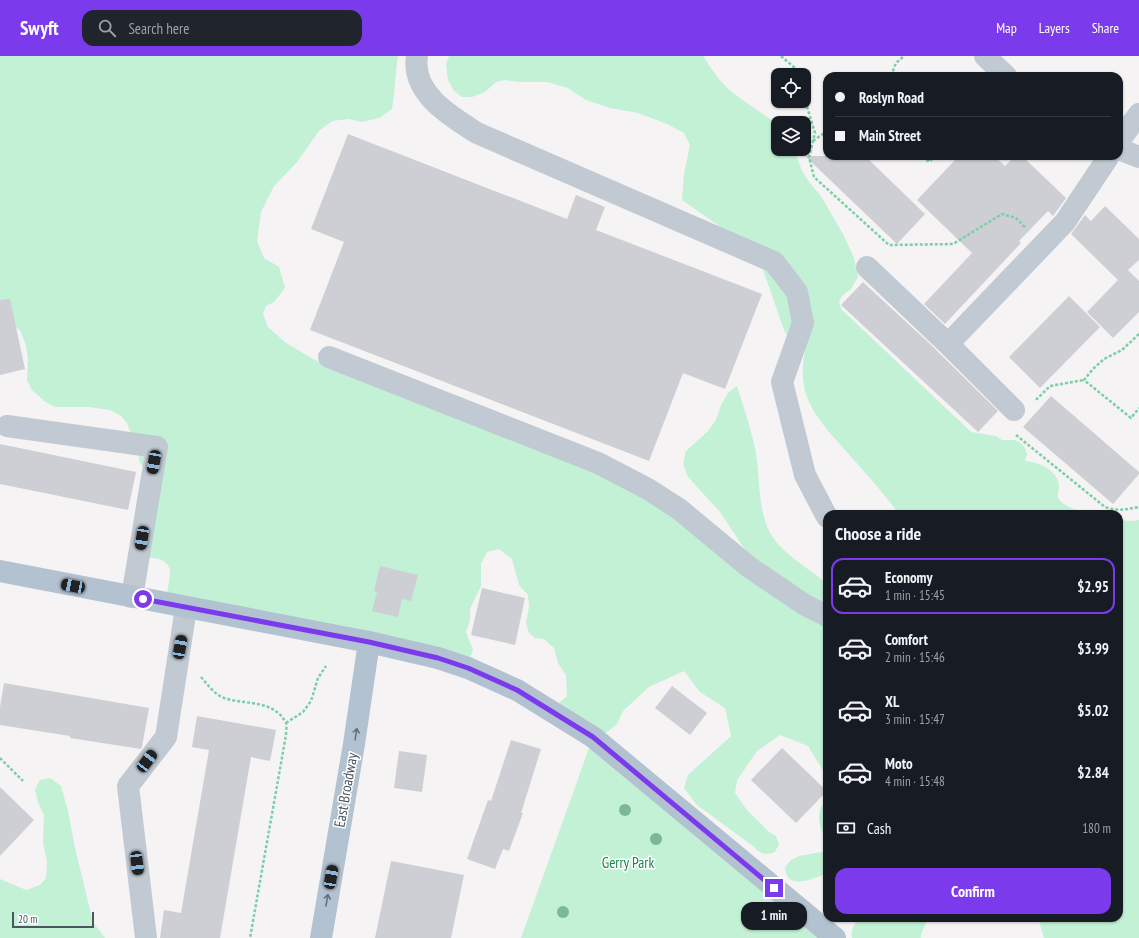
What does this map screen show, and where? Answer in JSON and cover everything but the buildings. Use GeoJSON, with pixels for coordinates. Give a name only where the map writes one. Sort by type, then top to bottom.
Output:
{"type":"FeatureCollection","features":[{"type":"Feature","properties":{"kind":"main road"},"geometry":{"type":"LineString","coordinates":[[0,571],[369,642],[438,658],[468,668],[517,690],[593,737],[835,938]]}},
{"type":"Feature","properties":{"kind":"main road","name":"East Broadway"},"geometry":{"type":"LineString","coordinates":[[321,938],[354,744],[369,642]]}},
{"type":"Feature","properties":{"kind":"street"},"geometry":{"type":"LineString","coordinates":[[417,56],[417,73],[430,98],[450,116],[477,133],[774,262],[797,292],[803,324],[782,382],[805,475],[823,510]]}},
{"type":"Feature","properties":{"kind":"street"},"geometry":{"type":"LineString","coordinates":[[985,56],[1002,72]]}},
{"type":"Feature","properties":{"kind":"street"},"geometry":{"type":"LineString","coordinates":[[1123,136],[1139,114]]}},
{"type":"Feature","properties":{"kind":"street"},"geometry":{"type":"LineString","coordinates":[[1123,151],[1139,157]]}},
{"type":"Feature","properties":{"kind":"street"},"geometry":{"type":"LineString","coordinates":[[948,344],[1065,222],[1106,160]]}},
{"type":"Feature","properties":{"kind":"street"},"geometry":{"type":"LineString","coordinates":[[867,266],[1014,410]]}},
{"type":"Feature","properties":{"kind":"street"},"geometry":{"type":"LineString","coordinates":[[329,357],[598,463],[648,489],[679,509],[749,567],[805,605],[823,614]]}},
{"type":"Feature","properties":{"kind":"street"},"geometry":{"type":"LineString","coordinates":[[6,426],[157,447],[132,597]]}},
{"type":"Feature","properties":{"kind":"street"},"geometry":{"type":"LineString","coordinates":[[146,938],[128,786],[166,737],[186,608]]}},
{"type":"Feature","properties":{"kind":"path"},"geometry":{"type":"LineString","coordinates":[[781,56],[795,68]]}},
{"type":"Feature","properties":{"kind":"path"},"geometry":{"type":"LineString","coordinates":[[893,72],[896,63],[904,56]]}},
{"type":"Feature","properties":{"kind":"path"},"geometry":{"type":"LineString","coordinates":[[808,108],[815,133],[809,158],[814,177],[889,245],[953,244],[1002,214],[1016,218],[1043,246]]}},
{"type":"Feature","properties":{"kind":"path"},"geometry":{"type":"LineString","coordinates":[[813,141],[823,134]]}},
{"type":"Feature","properties":{"kind":"path"},"geometry":{"type":"LineString","coordinates":[[1112,510],[1105,507],[1008,429],[1006,422],[1009,416],[1030,392],[1037,399],[1050,386],[1084,380],[1092,369],[1104,359],[1122,350],[1139,334]]}},
{"type":"Feature","properties":{"kind":"path"},"geometry":{"type":"LineString","coordinates":[[1084,380],[1131,418],[1139,408]]}},
{"type":"Feature","properties":{"kind":"path"},"geometry":{"type":"LineString","coordinates":[[1123,511],[1139,507]]}},
{"type":"Feature","properties":{"kind":"path"},"geometry":{"type":"LineString","coordinates":[[178,661],[196,671],[214,692],[224,698],[262,704],[277,713],[286,723],[286,735],[250,938]]}},
{"type":"Feature","properties":{"kind":"path"},"geometry":{"type":"LineString","coordinates":[[286,723],[303,712],[311,702],[318,678],[326,666]]}},
{"type":"Feature","properties":{"kind":"path"},"geometry":{"type":"LineString","coordinates":[[0,758],[23,781]]}},
{"type":"Feature","properties":{"kind":"green space"},"geometry":{"type":"Polygon","coordinates":[[[0,56],[398,56],[392,109],[379,118],[362,122],[348,119],[332,121],[319,131],[297,162],[274,186],[261,212],[257,241],[264,258],[279,267],[285,288],[274,302],[266,306],[263,314],[268,327],[286,343],[315,360],[619,480],[752,560],[720,512],[688,477],[683,464],[686,451],[708,431],[716,420],[721,405],[728,393],[737,386],[748,420],[756,454],[761,504],[766,524],[775,541],[782,548],[823,581],[823,770],[808,746],[780,735],[757,751],[737,780],[735,793],[746,809],[769,832],[776,836],[779,844],[775,852],[763,854],[758,851],[697,805],[684,788],[688,775],[731,736],[725,708],[700,692],[684,671],[649,687],[623,711],[617,724],[606,733],[594,734],[557,709],[559,703],[567,696],[566,675],[558,663],[554,648],[544,639],[535,638],[529,633],[526,623],[529,607],[528,595],[519,585],[512,559],[499,549],[487,552],[481,564],[481,586],[470,609],[470,621],[466,632],[473,650],[471,656],[465,660],[165,603],[170,570],[167,564],[162,560],[149,558],[148,473],[140,463],[138,452],[127,423],[121,416],[110,410],[89,407],[55,407],[44,401],[32,390],[27,380],[28,359],[26,345],[20,330],[0,314],[0,56]]]}},
{"type":"Feature","properties":{"kind":"green space"},"geometry":{"type":"Polygon","coordinates":[[[449,56],[703,56],[716,75],[728,88],[771,119],[771,156],[797,156],[802,171],[821,196],[844,236],[854,258],[858,277],[851,289],[842,296],[839,301],[841,309],[971,432],[996,436],[1002,440],[1014,440],[1021,443],[1027,454],[1025,461],[1036,463],[1051,471],[1058,480],[1058,498],[1060,501],[1078,510],[896,510],[826,428],[808,401],[803,381],[805,351],[790,340],[784,330],[760,261],[746,245],[682,200],[684,174],[690,145],[684,133],[667,124],[638,113],[610,108],[586,100],[568,88],[547,82],[518,82],[505,80],[496,82],[485,92],[472,97],[462,97],[454,91],[448,80],[446,64],[449,56]]]}},
{"type":"Feature","properties":{"kind":"green space"},"geometry":{"type":"Polygon","coordinates":[[[1123,520],[1139,520],[1139,938],[1044,938],[1039,922],[1123,922],[1123,520]]]}},
{"type":"Feature","properties":{"kind":"green space","name":"Gerry Park"},"geometry":{"type":"Polygon","coordinates":[[[593,737],[835,938],[521,938],[593,737]]]}},
{"type":"Feature","properties":{"kind":"green space"},"geometry":{"type":"Polygon","coordinates":[[[50,778],[61,786],[93,922],[105,938],[0,938],[0,879],[26,890],[40,885],[46,878],[47,861],[43,843],[44,815],[38,802],[35,790],[40,780],[50,778]]]}},
{"type":"Feature","properties":{"kind":"green space"},"geometry":{"type":"Polygon","coordinates":[[[823,804],[823,833],[819,820],[820,809],[823,804]]]}},
{"type":"Feature","properties":{"kind":"green space"},"geometry":{"type":"Polygon","coordinates":[[[823,852],[823,875],[801,881],[790,879],[787,875],[785,867],[791,860],[799,856],[823,852]]]}},
{"type":"Feature","properties":{"kind":"green space"},"geometry":{"type":"Polygon","coordinates":[[[856,922],[926,922],[920,937],[922,938],[852,938],[853,927],[856,922]]]}},
{"type":"Feature","properties":{"kind":"route"},"geometry":{"type":"LineString","coordinates":[[143,599],[369,642],[438,658],[468,668],[517,690],[593,737],[774,888]]}}]}
